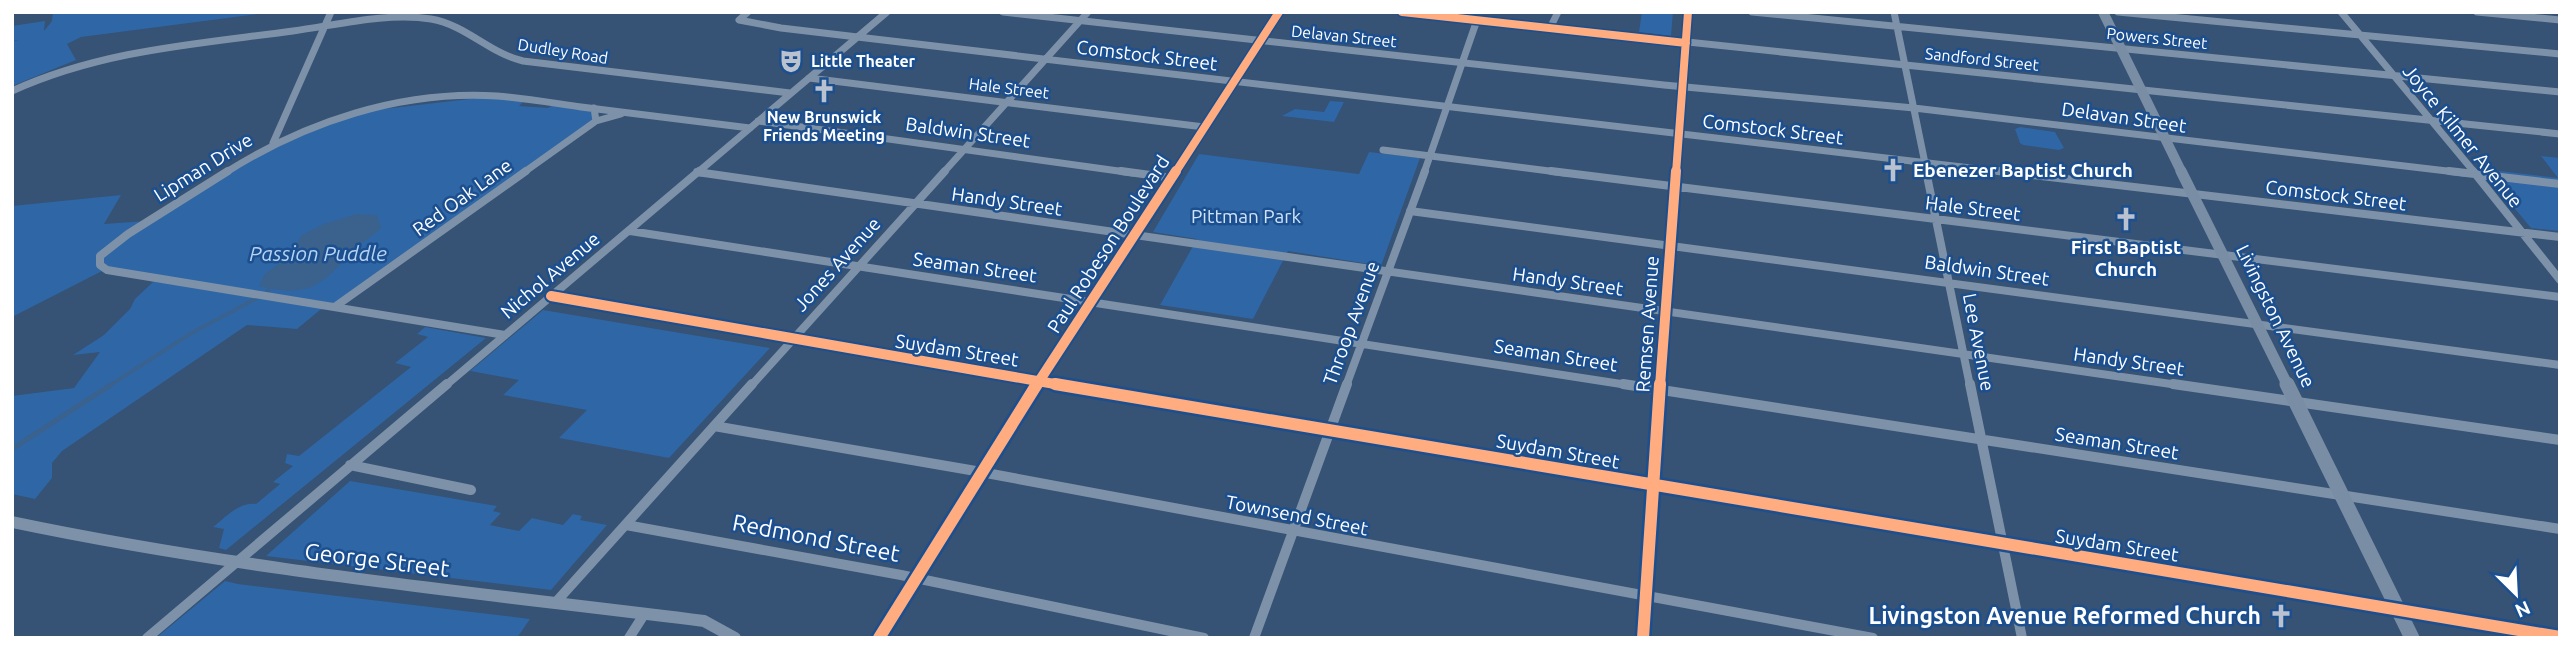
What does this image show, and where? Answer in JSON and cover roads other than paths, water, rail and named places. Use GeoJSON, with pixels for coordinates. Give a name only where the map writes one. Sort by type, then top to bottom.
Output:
{"type":"FeatureCollection","features":[{"type":"Feature","properties":{"kind":"main road","name":"Livingston Avenue"},"geometry":{"type":"LineString","coordinates":[[2104,12],[2412,638]]}},
{"type":"Feature","properties":{"kind":"street"},"geometry":{"type":"LineString","coordinates":[[272,145],[331,12]]}},
{"type":"Feature","properties":{"kind":"street","name":"Comstock Street"},"geometry":{"type":"LineString","coordinates":[[748,12],[739,20],[857,37],[1234,82],[2560,237]]}},
{"type":"Feature","properties":{"kind":"street","name":"Nichol Avenue"},"geometry":{"type":"LineString","coordinates":[[147,638],[887,12]]}},
{"type":"Feature","properties":{"kind":"street","name":"Delavan Street"},"geometry":{"type":"LineString","coordinates":[[1003,12],[1084,17]]}},
{"type":"Feature","properties":{"kind":"street","name":"Delavan Street"},"geometry":{"type":"LineString","coordinates":[[1041,12],[1683,86],[1914,108],[2560,184]]}},
{"type":"Feature","properties":{"kind":"street","name":"Paul Robeson Boulevard"},"geometry":{"type":"LineString","coordinates":[[879,638],[1039,382],[1279,12]]}},
{"type":"Feature","properties":{"kind":"street","name":"Sandford Street"},"geometry":{"type":"LineString","coordinates":[[1402,12],[1477,20],[1556,21],[1686,43],[2560,134]]}},
{"type":"Feature","properties":{"kind":"street","name":"Remsen Avenue"},"geometry":{"type":"LineString","coordinates":[[1643,638],[1651,485],[1688,12]]}},
{"type":"Feature","properties":{"kind":"street","name":"Powers Street"},"geometry":{"type":"LineString","coordinates":[[1752,12],[2560,92]]}},
{"type":"Feature","properties":{"kind":"street","name":"Lee Avenue"},"geometry":{"type":"LineString","coordinates":[[1895,12],[2022,638]]}},
{"type":"Feature","properties":{"kind":"street"},"geometry":{"type":"LineString","coordinates":[[2118,12],[2560,54]]}},
{"type":"Feature","properties":{"kind":"street","name":"Joyce Kilmer Avenue"},"geometry":{"type":"LineString","coordinates":[[2341,12],[2560,280]]}},
{"type":"Feature","properties":{"kind":"street"},"geometry":{"type":"LineString","coordinates":[[2477,12],[2560,19]]}},
{"type":"Feature","properties":{"kind":"street"},"geometry":{"type":"LineString","coordinates":[[2554,12],[2560,19]]}},
{"type":"Feature","properties":{"kind":"street","name":"Jones Avenue"},"geometry":{"type":"LineString","coordinates":[[556,602],[1084,17]]}},
{"type":"Feature","properties":{"kind":"street","name":"Dudley Road"},"geometry":{"type":"LineString","coordinates":[[12,91],[54,72],[116,54],[402,19],[438,20],[461,27],[497,53],[523,61],[790,93]]}},
{"type":"Feature","properties":{"kind":"street","name":"Throop Avenue"},"geometry":{"type":"LineString","coordinates":[[1255,638],[1465,61],[1477,20]]}},
{"type":"Feature","properties":{"kind":"street","name":"Hale Street"},"geometry":{"type":"LineString","coordinates":[[809,78],[1204,127]]}},
{"type":"Feature","properties":{"kind":"street","name":"Lipman Drive"},"geometry":{"type":"LineString","coordinates":[[505,335],[102,269],[100,256],[107,248],[272,145],[310,128],[367,111],[476,96],[517,97],[750,128]]}},
{"type":"Feature","properties":{"kind":"street"},"geometry":{"type":"LineString","coordinates":[[594,108],[596,121],[629,112]]}},
{"type":"Feature","properties":{"kind":"street","name":"Red Oak Lane"},"geometry":{"type":"LineString","coordinates":[[336,306],[596,121]]}},
{"type":"Feature","properties":{"kind":"street","name":"Baldwin Street"},"geometry":{"type":"LineString","coordinates":[[758,121],[1172,178]]}},
{"type":"Feature","properties":{"kind":"street"},"geometry":{"type":"LineString","coordinates":[[281,127],[291,130],[310,128]]}},
{"type":"Feature","properties":{"kind":"street","name":"Hale Street"},"geometry":{"type":"LineString","coordinates":[[1383,150],[2560,297]]}},
{"type":"Feature","properties":{"kind":"street","name":"Handy Street"},"geometry":{"type":"LineString","coordinates":[[697,172],[2560,440]]}},
{"type":"Feature","properties":{"kind":"street","name":"Baldwin Street"},"geometry":{"type":"LineString","coordinates":[[1410,211],[2560,365]]}},
{"type":"Feature","properties":{"kind":"street","name":"Seaman Street"},"geometry":{"type":"LineString","coordinates":[[630,231],[2560,529]]}},
{"type":"Feature","properties":{"kind":"street","name":"Suydam Street"},"geometry":{"type":"LineString","coordinates":[[551,296],[1039,382],[2560,637]]}},
{"type":"Feature","properties":{"kind":"street","name":"Townsend Street"},"geometry":{"type":"LineString","coordinates":[[714,426],[982,472],[1873,638]]}},
{"type":"Feature","properties":{"kind":"street"},"geometry":{"type":"LineString","coordinates":[[350,465],[411,480],[471,490]]}},
{"type":"Feature","properties":{"kind":"street","name":"George Street"},"geometry":{"type":"LineString","coordinates":[[12,522],[65,534],[234,563],[704,621],[735,638]]}},
{"type":"Feature","properties":{"kind":"street","name":"Redmond Street"},"geometry":{"type":"LineString","coordinates":[[626,525],[915,579],[1204,638]]}},
{"type":"Feature","properties":{"kind":"street"},"geometry":{"type":"LineString","coordinates":[[628,638],[645,614]]}},
{"type":"Feature","properties":{"kind":"water","name":"Passion Puddle"},"geometry":{"type":"Polygon","coordinates":[[[357,214],[377,215],[381,228],[358,246],[324,280],[314,286],[291,291],[259,286],[265,274],[288,257],[302,235],[324,224],[357,214]]]}},
{"type":"Feature","properties":{"kind":"waterway"},"geometry":{"type":"LineString","coordinates":[[109,386],[190,334],[257,298]]}},
{"type":"Feature","properties":{"kind":"waterway"},"geometry":{"type":"LineString","coordinates":[[12,449],[112,384]]}},
{"type":"Feature","properties":{"kind":"place","name":"Little Theater"},"geometry":{"type":"Point","coordinates":[791,61]}},
{"type":"Feature","properties":{"kind":"place","name":"New Brunswick Friends Meeting"},"geometry":{"type":"Point","coordinates":[824,91]}},
{"type":"Feature","properties":{"kind":"place","name":"Ebenezer Baptist Church"},"geometry":{"type":"Point","coordinates":[1893,170]}},
{"type":"Feature","properties":{"kind":"place","name":"First Baptist Church"},"geometry":{"type":"Point","coordinates":[2126,219]}},
{"type":"Feature","properties":{"kind":"place","name":"Livingston Avenue Reformed Church"},"geometry":{"type":"Point","coordinates":[2281,616]}},
{"type":"Feature","properties":{"kind":"park label","name":"Pittman Park"},"geometry":{"type":"Point","coordinates":[1246,216]}}]}
